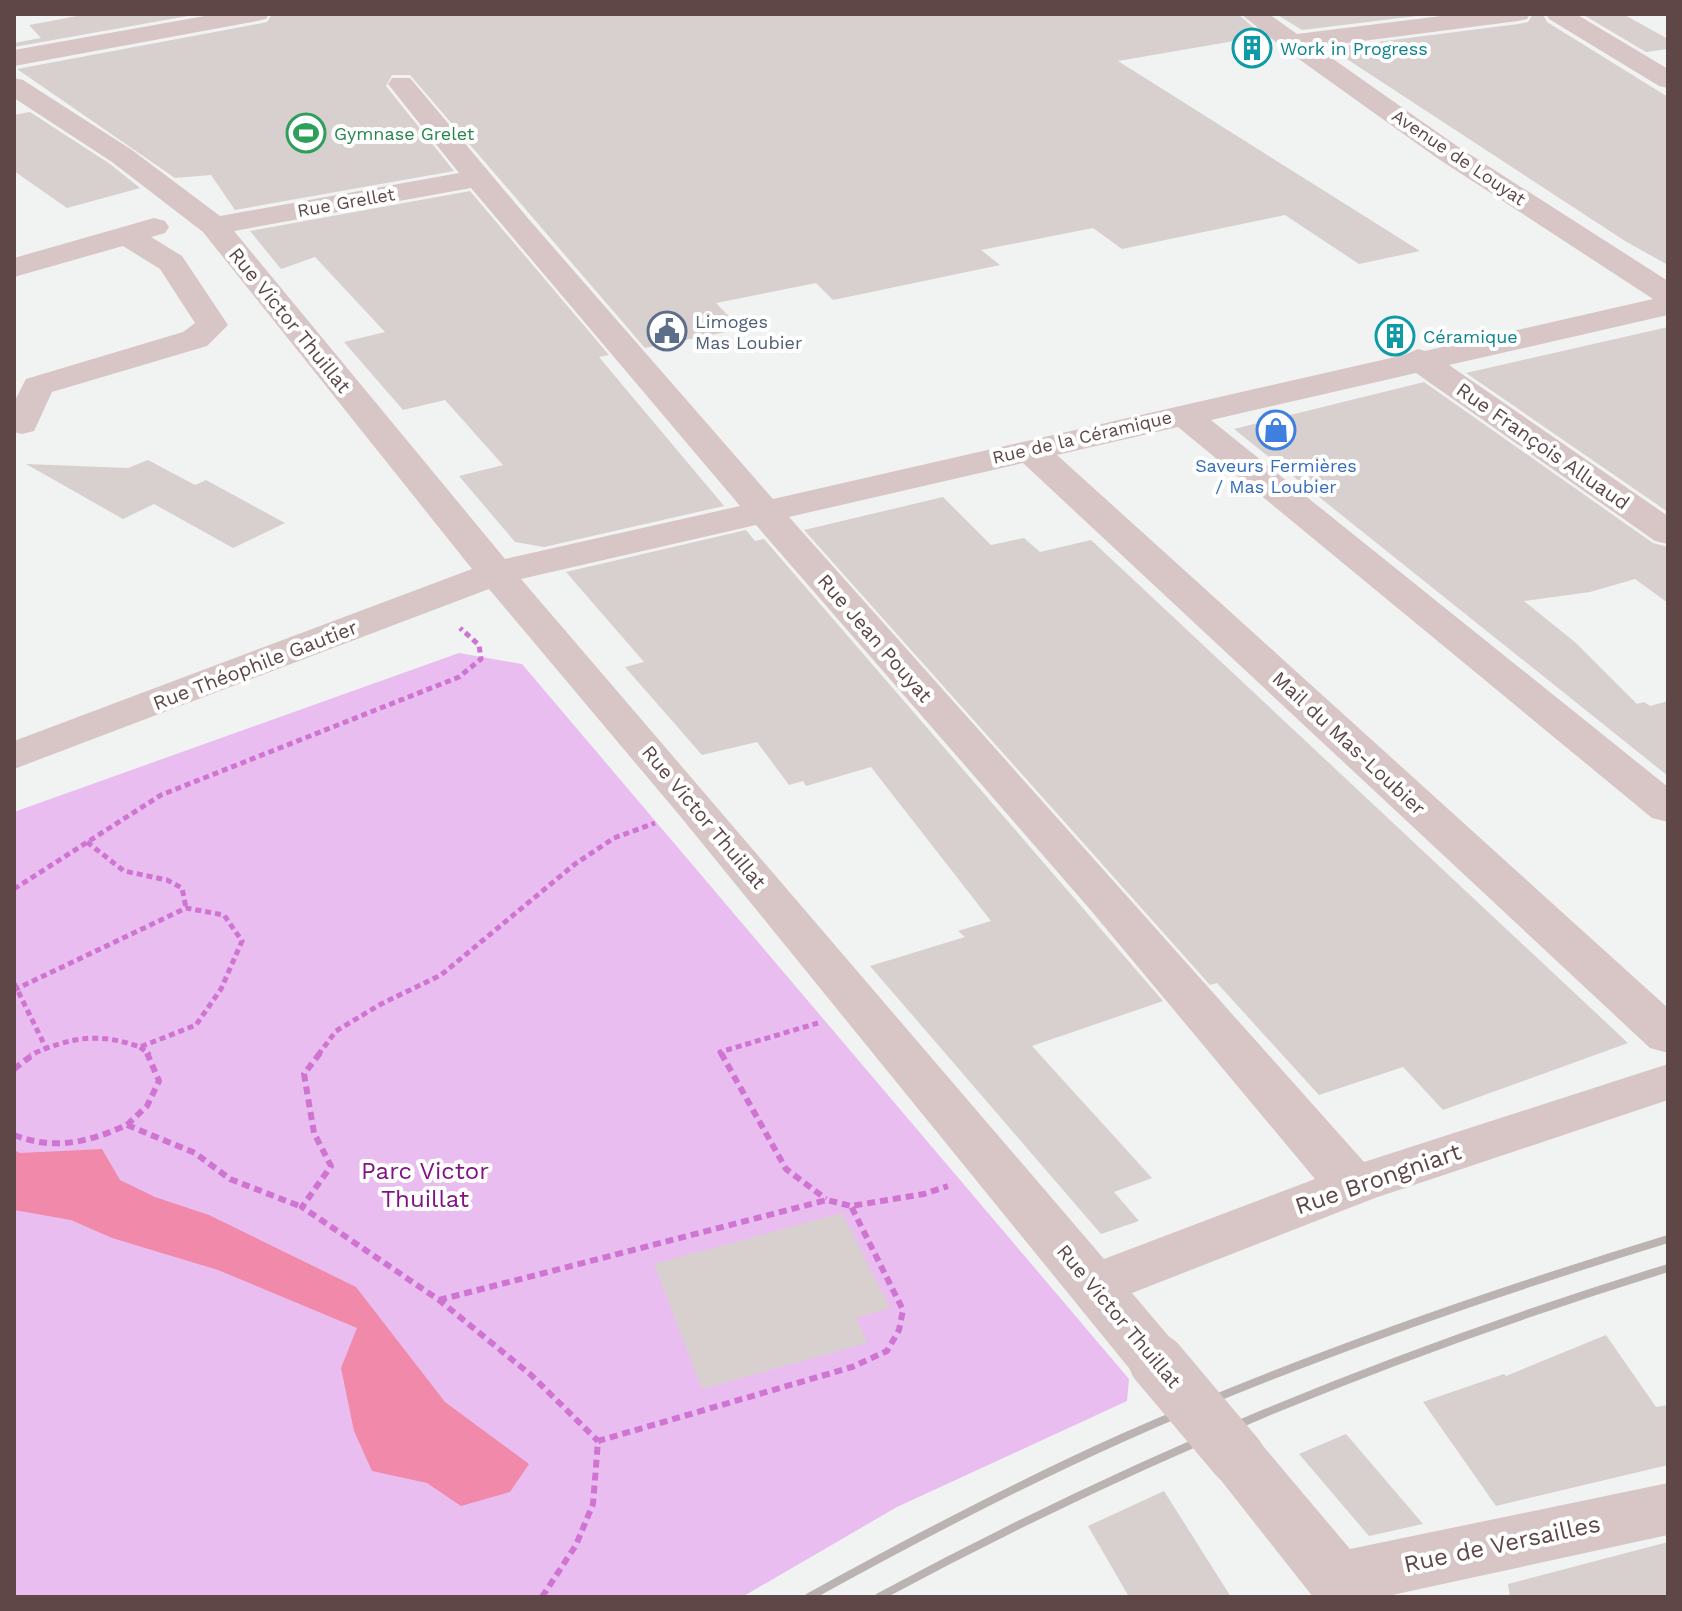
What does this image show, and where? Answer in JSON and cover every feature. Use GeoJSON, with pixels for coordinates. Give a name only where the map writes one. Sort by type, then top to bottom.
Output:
{"type":"FeatureCollection","features":[{"type":"Feature","properties":{"kind":"street"},"geometry":{"type":"LineString","coordinates":[[14,58],[257,14]]}},
{"type":"Feature","properties":{"kind":"street","name":"Avenue de Louyat"},"geometry":{"type":"LineString","coordinates":[[1253,14],[1447,152],[1668,295]]}},
{"type":"Feature","properties":{"kind":"street"},"geometry":{"type":"LineString","coordinates":[[1291,42],[1518,14]]}},
{"type":"Feature","properties":{"kind":"street"},"geometry":{"type":"LineString","coordinates":[[1558,14],[1668,80]]}},
{"type":"Feature","properties":{"kind":"street","name":"Rue Jean Pouyat"},"geometry":{"type":"LineString","coordinates":[[401,84],[477,178],[765,512],[1337,1169],[1356,1184]]}},
{"type":"Feature","properties":{"kind":"street","name":"Rue Victor Thuillat"},"geometry":{"type":"LineString","coordinates":[[14,86],[122,156],[207,220],[496,573],[696,807],[1343,1588]]}},
{"type":"Feature","properties":{"kind":"street","name":"Rue Grellet"},"geometry":{"type":"LineString","coordinates":[[14,268],[127,235],[477,178]]}},
{"type":"Feature","properties":{"kind":"street"},"geometry":{"type":"LineString","coordinates":[[22,424],[38,386],[195,339],[212,325],[171,263],[127,235]]}},
{"type":"Feature","properties":{"kind":"street","name":"Rue de la Céramique"},"geometry":{"type":"LineString","coordinates":[[496,573],[1418,359],[1668,305]]}},
{"type":"Feature","properties":{"kind":"street","name":"Rue François Alluaud"},"geometry":{"type":"LineString","coordinates":[[1418,359],[1668,533]]}},
{"type":"Feature","properties":{"kind":"street"},"geometry":{"type":"LineString","coordinates":[[1183,414],[1668,809]]}},
{"type":"Feature","properties":{"kind":"street","name":"Mail du Mas-Loubier"},"geometry":{"type":"LineString","coordinates":[[1030,450],[1668,1036]]}},
{"type":"Feature","properties":{"kind":"street","name":"Rue Théophile Gautier"},"geometry":{"type":"LineString","coordinates":[[14,756],[496,573]]}},
{"type":"Feature","properties":{"kind":"street","name":"Rue Brongniart"},"geometry":{"type":"LineString","coordinates":[[1092,1286],[1356,1184],[1668,1082]]}},
{"type":"Feature","properties":{"kind":"street","name":"Rue de Versailles"},"geometry":{"type":"LineString","coordinates":[[1343,1588],[1668,1509]]}},
{"type":"Feature","properties":{"kind":"path"},"geometry":{"type":"LineString","coordinates":[[14,889],[161,795],[459,677],[481,659],[479,645],[428,599]]}},
{"type":"Feature","properties":{"kind":"path"},"geometry":{"type":"LineString","coordinates":[[302,1207],[331,1166],[314,1133],[304,1074],[336,1031],[381,1004],[441,975],[575,864],[614,838],[696,807]]}},
{"type":"Feature","properties":{"kind":"path"},"geometry":{"type":"LineString","coordinates":[[87,842],[111,865],[140,876],[170,879],[182,888],[186,908]]}},
{"type":"Feature","properties":{"kind":"path"},"geometry":{"type":"LineString","coordinates":[[46,1048],[15,987],[186,908],[224,915],[242,941],[221,989],[196,1025],[140,1047]]}},
{"type":"Feature","properties":{"kind":"path"},"geometry":{"type":"LineString","coordinates":[[864,1009],[720,1052],[786,1169],[827,1200],[851,1206],[924,1194],[998,1169]]}},
{"type":"Feature","properties":{"kind":"path"},"geometry":{"type":"LineString","coordinates":[[14,1069],[26,1057],[62,1041],[111,1037],[140,1047],[151,1056],[159,1081],[147,1106],[127,1125],[84,1144],[36,1145],[14,1135]]}},
{"type":"Feature","properties":{"kind":"path"},"geometry":{"type":"LineString","coordinates":[[127,1125],[195,1153],[230,1179],[302,1207],[439,1300],[531,1375],[598,1441],[593,1504],[576,1545],[542,1597]]}},
{"type":"Feature","properties":{"kind":"path"},"geometry":{"type":"LineString","coordinates":[[439,1300],[827,1200]]}},
{"type":"Feature","properties":{"kind":"path"},"geometry":{"type":"LineString","coordinates":[[598,1441],[852,1367],[887,1351],[899,1330],[903,1310],[851,1206]]}},
{"type":"Feature","properties":{"kind":"green space","name":"Parc Victor Thuillat"},"geometry":{"type":"Polygon","coordinates":[[[459,653],[522,664],[1129,1379],[1127,1401],[897,1507],[742,1597],[14,1597],[14,812],[459,653]]]}},
{"type":"Feature","properties":{"kind":"shaded area"},"geometry":{"type":"Polygon","coordinates":[[[102,1149],[120,1180],[155,1197],[209,1215],[356,1287],[445,1402],[529,1464],[510,1492],[461,1506],[427,1483],[372,1471],[354,1431],[341,1368],[357,1328],[218,1270],[112,1238],[71,1220],[14,1210],[14,1150],[20,1153],[102,1149]]]}},
{"type":"Feature","properties":{"kind":"building"},"geometry":{"type":"Polygon","coordinates":[[[88,14],[199,14],[14,47],[14,43],[41,38],[29,25],[88,14]]]}},
{"type":"Feature","properties":{"kind":"building"},"geometry":{"type":"Polygon","coordinates":[[[272,14],[1238,14],[1263,36],[1118,61],[1420,251],[1359,264],[1285,215],[1122,249],[1093,228],[981,250],[1000,265],[833,300],[816,283],[716,303],[741,329],[645,348],[410,75],[392,75],[386,86],[454,171],[235,210],[211,175],[175,178],[17,69],[258,24],[267,22],[272,14]]]}},
{"type":"Feature","properties":{"kind":"building"},"geometry":{"type":"Polygon","coordinates":[[[1276,14],[1433,14],[1302,30],[1276,14]]]}},
{"type":"Feature","properties":{"kind":"building"},"geometry":{"type":"Polygon","coordinates":[[[1533,14],[1543,14],[1547,22],[1668,97],[1668,265],[1625,241],[1330,48],[1518,24],[1528,22],[1533,14]]]}},
{"type":"Feature","properties":{"kind":"building"},"geometry":{"type":"Polygon","coordinates":[[[1582,14],[1623,14],[1668,39],[1668,49],[1646,52],[1582,14]]]}},
{"type":"Feature","properties":{"kind":"building"},"geometry":{"type":"Polygon","coordinates":[[[30,112],[110,164],[140,188],[67,208],[14,171],[14,115],[30,112]]]}},
{"type":"Feature","properties":{"kind":"building"},"geometry":{"type":"Polygon","coordinates":[[[470,191],[609,355],[599,357],[724,506],[544,547],[515,542],[459,476],[503,465],[445,400],[403,410],[344,342],[385,332],[315,257],[281,269],[250,231],[470,191]]]}},
{"type":"Feature","properties":{"kind":"building"},"geometry":{"type":"Polygon","coordinates":[[[1668,327],[1668,512],[1466,373],[1668,327]]]}},
{"type":"Feature","properties":{"kind":"building"},"geometry":{"type":"Polygon","coordinates":[[[1424,382],[1653,543],[1668,547],[1668,603],[1635,579],[1590,592],[1524,601],[1576,643],[1637,704],[1644,702],[1650,706],[1668,701],[1668,776],[1234,429],[1424,382]]]}},
{"type":"Feature","properties":{"kind":"building"},"geometry":{"type":"Polygon","coordinates":[[[148,460],[195,485],[206,480],[285,523],[233,548],[154,504],[123,519],[26,464],[128,468],[148,460]]]}},
{"type":"Feature","properties":{"kind":"building"},"geometry":{"type":"Polygon","coordinates":[[[943,497],[991,545],[1024,538],[1040,552],[1091,540],[1628,1043],[1443,1110],[1403,1067],[1319,1095],[1217,983],[1210,985],[804,530],[943,497]]]}},
{"type":"Feature","properties":{"kind":"building"},"geometry":{"type":"Polygon","coordinates":[[[746,530],[755,541],[764,539],[1163,1001],[1032,1046],[1152,1178],[1114,1192],[1139,1221],[1101,1234],[870,966],[965,937],[958,931],[991,921],[871,767],[806,786],[803,781],[789,785],[757,742],[702,755],[625,667],[644,662],[566,572],[746,530]]]}},
{"type":"Feature","properties":{"kind":"building"},"geometry":{"type":"Polygon","coordinates":[[[842,1213],[890,1308],[856,1318],[867,1343],[702,1389],[654,1264],[842,1213]]]}},
{"type":"Feature","properties":{"kind":"building"},"geometry":{"type":"Polygon","coordinates":[[[1606,1335],[1656,1407],[1668,1405],[1668,1465],[1496,1506],[1423,1402],[1504,1374],[1506,1376],[1606,1335]]]}},
{"type":"Feature","properties":{"kind":"building"},"geometry":{"type":"Polygon","coordinates":[[[1346,1434],[1423,1524],[1369,1536],[1299,1454],[1346,1434]]]}},
{"type":"Feature","properties":{"kind":"building"},"geometry":{"type":"Polygon","coordinates":[[[1164,1491],[1231,1597],[1129,1597],[1088,1526],[1164,1491]]]}},
{"type":"Feature","properties":{"kind":"building"},"geometry":{"type":"Polygon","coordinates":[[[1668,1542],[1668,1597],[1510,1597],[1508,1584],[1668,1542]]]}},
{"type":"Feature","properties":{"kind":"railway"},"geometry":{"type":"LineString","coordinates":[[809,1597],[1003,1494],[1189,1409],[1392,1330],[1668,1239]]}},
{"type":"Feature","properties":{"kind":"railway"},"geometry":{"type":"LineString","coordinates":[[879,1597],[1072,1499],[1265,1413],[1463,1337],[1668,1268]]}},
{"type":"Feature","properties":{"kind":"place","name":"Work in Progress"},"geometry":{"type":"Point","coordinates":[1252,48]}},
{"type":"Feature","properties":{"kind":"place","name":"Gymnase Grelet"},"geometry":{"type":"Point","coordinates":[306,133]}},
{"type":"Feature","properties":{"kind":"place","name":"Limoges Mas Loubier"},"geometry":{"type":"Point","coordinates":[667,331]}},
{"type":"Feature","properties":{"kind":"place","name":"Céramique"},"geometry":{"type":"Point","coordinates":[1395,336]}},
{"type":"Feature","properties":{"kind":"place","name":"Saveurs Fermières / Mas Loubier"},"geometry":{"type":"Point","coordinates":[1276,430]}}]}
